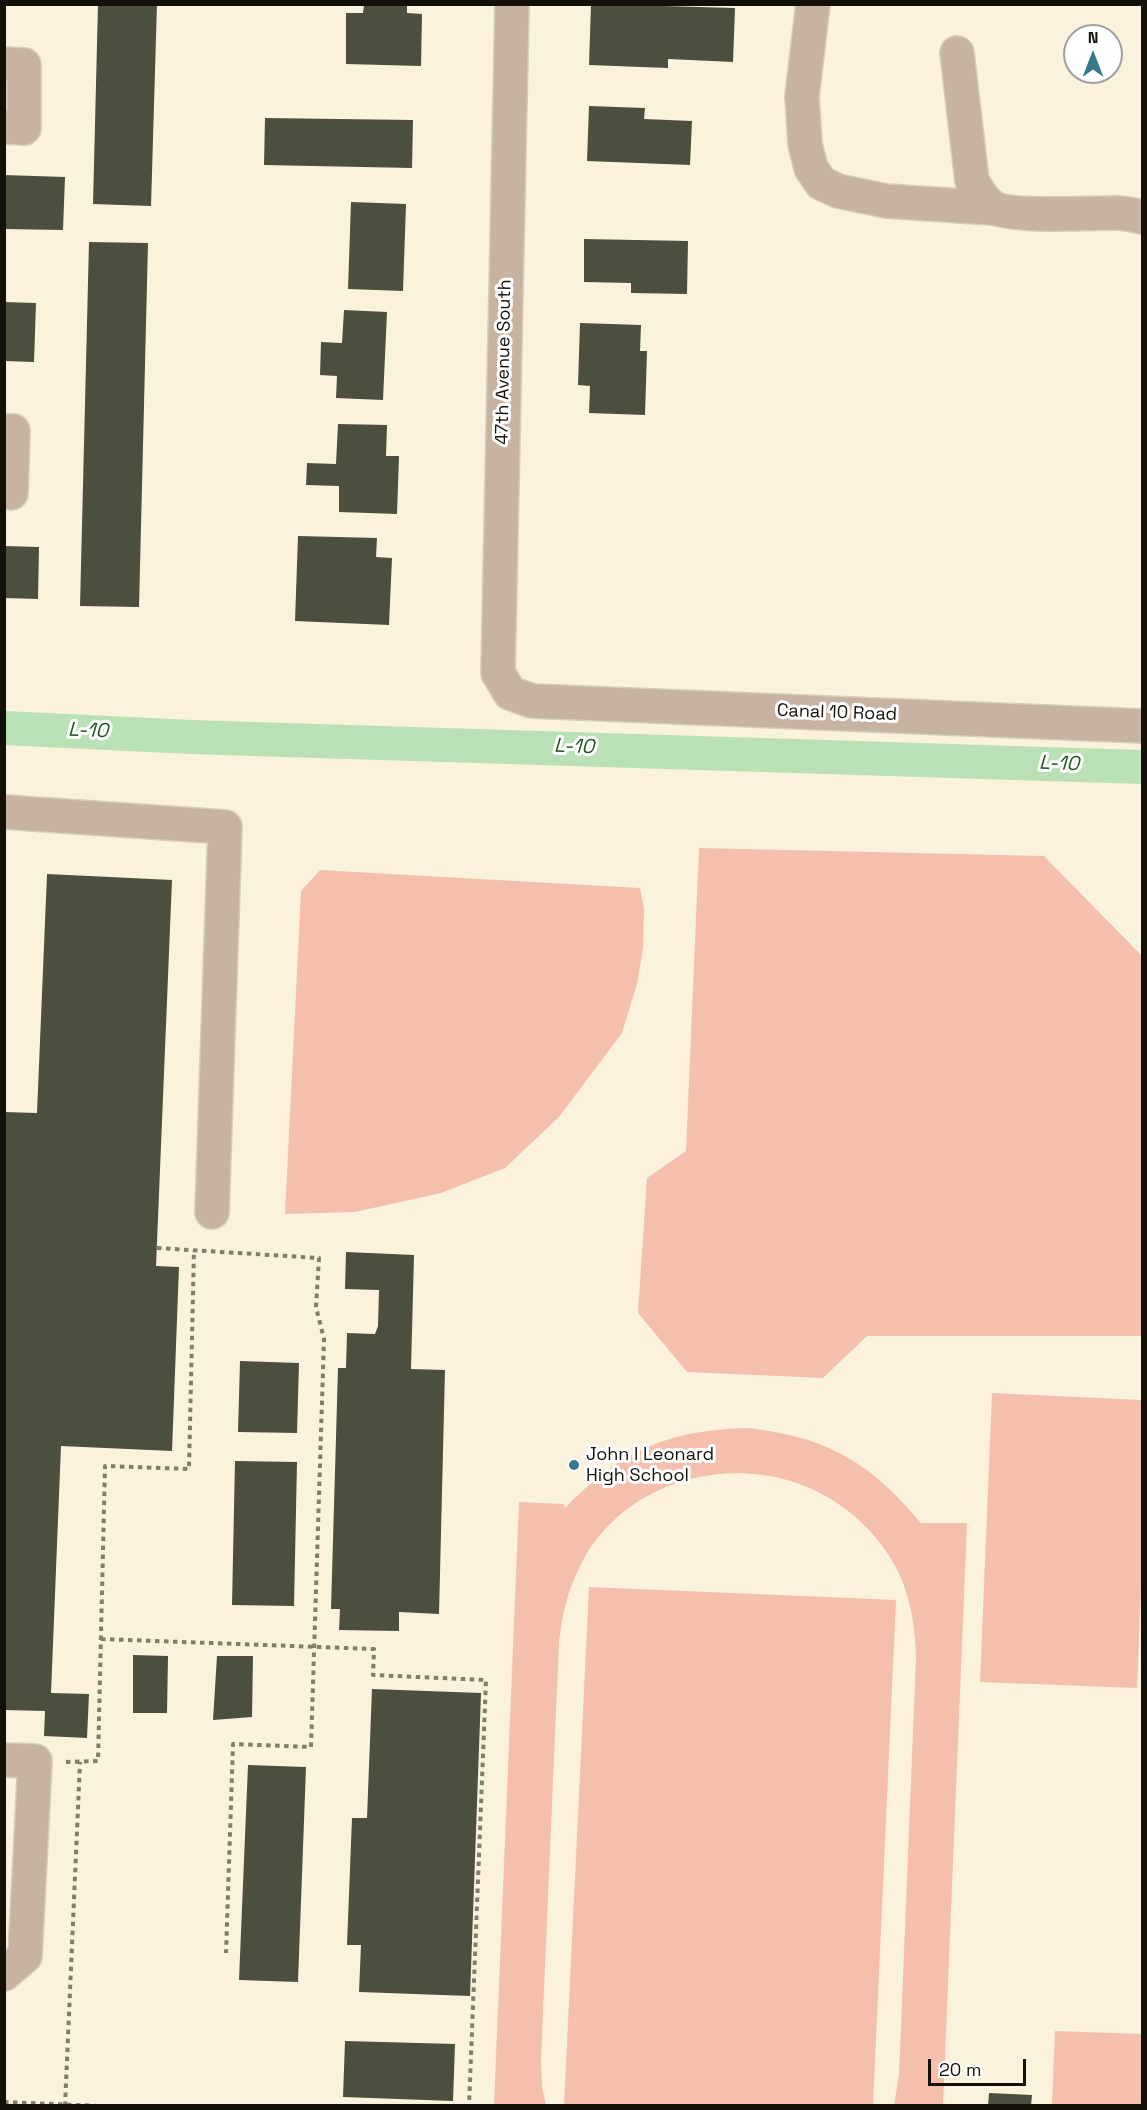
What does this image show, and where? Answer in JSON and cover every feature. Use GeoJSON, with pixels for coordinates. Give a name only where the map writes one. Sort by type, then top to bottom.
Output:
{"type":"FeatureCollection","features":[{"type":"Feature","properties":{"kind":"street","name":"47th Avenue South"},"geometry":{"type":"LineString","coordinates":[[512,4],[498,673],[510,693],[532,701]]}},
{"type":"Feature","properties":{"kind":"street"},"geometry":{"type":"LineString","coordinates":[[813,4],[802,96],[805,144],[811,168],[821,183],[838,191],[886,201],[993,208],[1005,211],[1118,213],[1143,217]]}},
{"type":"Feature","properties":{"kind":"street"},"geometry":{"type":"LineString","coordinates":[[957,53],[972,181],[978,192],[993,208]]}},
{"type":"Feature","properties":{"kind":"street"},"geometry":{"type":"LineString","coordinates":[[4,64],[24,65],[24,128],[4,127]]}},
{"type":"Feature","properties":{"kind":"street"},"geometry":{"type":"LineString","coordinates":[[4,431],[14,431],[11,493],[4,492]]}},
{"type":"Feature","properties":{"kind":"street","name":"Canal 10 Road"},"geometry":{"type":"LineString","coordinates":[[532,701],[1143,726]]}},
{"type":"Feature","properties":{"kind":"street"},"geometry":{"type":"LineString","coordinates":[[4,812],[225,827],[212,1212]]}},
{"type":"Feature","properties":{"kind":"street"},"geometry":{"type":"LineString","coordinates":[[4,1974],[25,1956],[20,1761]]}},
{"type":"Feature","properties":{"kind":"path"},"geometry":{"type":"LineString","coordinates":[[157,1248],[319,1258],[316,1307],[324,1339],[311,1747],[233,1744],[226,1953]]}},
{"type":"Feature","properties":{"kind":"path"},"geometry":{"type":"LineString","coordinates":[[20,1761],[98,1761],[105,1466],[189,1468],[194,1250]]}},
{"type":"Feature","properties":{"kind":"path"},"geometry":{"type":"LineString","coordinates":[[101,1639],[374,1649],[373,1676],[486,1680],[468,2106]]}},
{"type":"Feature","properties":{"kind":"path"},"geometry":{"type":"LineString","coordinates":[[65,2105],[80,1762]]}},
{"type":"Feature","properties":{"kind":"path"},"geometry":{"type":"LineString","coordinates":[[4,2102],[101,2106]]}},
{"type":"Feature","properties":{"kind":"shaded area"},"geometry":{"type":"Polygon","coordinates":[[[699,848],[1044,856],[1142,956],[1142,1336],[867,1336],[823,1378],[687,1372],[638,1313],[647,1178],[686,1151],[699,848]]]}},
{"type":"Feature","properties":{"kind":"shaded area"},"geometry":{"type":"Polygon","coordinates":[[[320,870],[640,888],[644,909],[643,948],[637,984],[622,1033],[559,1117],[505,1168],[441,1193],[355,1212],[285,1214],[301,891],[320,870]]]}},
{"type":"Feature","properties":{"kind":"shaded area"},"geometry":{"type":"Polygon","coordinates":[[[992,1393],[1142,1400],[1142,1564],[1137,1688],[980,1682],[992,1393]]]}},
{"type":"Feature","properties":{"kind":"shaded area"},"geometry":{"type":"Polygon","coordinates":[[[748,1428],[801,1438],[845,1456],[884,1484],[921,1523],[967,1523],[943,2105],[894,2105],[899,2075],[916,1658],[912,1617],[905,1588],[896,1567],[882,1546],[857,1518],[837,1503],[804,1486],[768,1476],[731,1473],[695,1478],[661,1490],[629,1508],[602,1533],[581,1564],[572,1583],[559,1642],[541,2059],[542,2087],[546,2105],[494,2105],[519,1502],[564,1504],[565,1508],[606,1472],[647,1447],[693,1433],[748,1428]]]}},
{"type":"Feature","properties":{"kind":"shaded area"},"geometry":{"type":"Polygon","coordinates":[[[589,1587],[896,1600],[873,2105],[564,2105],[589,1587]]]}},
{"type":"Feature","properties":{"kind":"shaded area"},"geometry":{"type":"Polygon","coordinates":[[[1055,2031],[1142,2034],[1141,2105],[1052,2105],[1055,2031]]]}},
{"type":"Feature","properties":{"kind":"building"},"geometry":{"type":"Polygon","coordinates":[[[98,4],[157,4],[151,206],[93,204],[98,4]]]}},
{"type":"Feature","properties":{"kind":"building"},"geometry":{"type":"Polygon","coordinates":[[[591,4],[735,8],[733,62],[668,59],[668,68],[589,65],[591,4]]]}},
{"type":"Feature","properties":{"kind":"building"},"geometry":{"type":"Polygon","coordinates":[[[364,5],[407,5],[407,13],[422,14],[421,66],[346,64],[346,13],[363,13],[364,5]]]}},
{"type":"Feature","properties":{"kind":"building"},"geometry":{"type":"Polygon","coordinates":[[[589,106],[645,108],[644,119],[692,121],[690,165],[587,161],[589,106]]]}},
{"type":"Feature","properties":{"kind":"building"},"geometry":{"type":"Polygon","coordinates":[[[265,118],[413,120],[412,168],[264,165],[265,118]]]}},
{"type":"Feature","properties":{"kind":"building"},"geometry":{"type":"Polygon","coordinates":[[[4,175],[65,177],[63,230],[4,229],[4,175]]]}},
{"type":"Feature","properties":{"kind":"building"},"geometry":{"type":"Polygon","coordinates":[[[351,202],[406,204],[403,291],[348,289],[351,202]]]}},
{"type":"Feature","properties":{"kind":"building"},"geometry":{"type":"Polygon","coordinates":[[[584,239],[688,241],[687,294],[631,293],[631,283],[584,282],[584,239]]]}},
{"type":"Feature","properties":{"kind":"building"},"geometry":{"type":"Polygon","coordinates":[[[89,242],[148,243],[139,607],[80,606],[89,242]]]}},
{"type":"Feature","properties":{"kind":"building"},"geometry":{"type":"Polygon","coordinates":[[[4,302],[36,303],[34,362],[4,361],[4,302]]]}},
{"type":"Feature","properties":{"kind":"building"},"geometry":{"type":"Polygon","coordinates":[[[344,310],[387,312],[383,400],[336,398],[337,376],[320,375],[321,342],[342,343],[344,310]]]}},
{"type":"Feature","properties":{"kind":"building"},"geometry":{"type":"Polygon","coordinates":[[[580,323],[641,325],[640,351],[647,351],[645,415],[589,413],[590,386],[578,385],[580,323]]]}},
{"type":"Feature","properties":{"kind":"building"},"geometry":{"type":"Polygon","coordinates":[[[338,424],[387,425],[386,456],[399,456],[397,514],[339,512],[339,486],[306,485],[307,463],[336,464],[338,424]]]}},
{"type":"Feature","properties":{"kind":"building"},"geometry":{"type":"Polygon","coordinates":[[[298,536],[377,538],[376,557],[392,558],[389,625],[295,621],[298,536]]]}},
{"type":"Feature","properties":{"kind":"building"},"geometry":{"type":"Polygon","coordinates":[[[4,546],[39,547],[38,599],[4,598],[4,546]]]}},
{"type":"Feature","properties":{"kind":"building"},"geometry":{"type":"Polygon","coordinates":[[[47,874],[172,880],[156,1266],[179,1267],[172,1451],[61,1446],[51,1693],[89,1694],[87,1738],[44,1736],[45,1711],[4,1710],[4,1112],[37,1113],[47,874]]]}},
{"type":"Feature","properties":{"kind":"building"},"geometry":{"type":"Polygon","coordinates":[[[346,1252],[414,1255],[411,1369],[445,1370],[439,1614],[399,1612],[399,1631],[339,1630],[340,1609],[331,1609],[338,1368],[346,1368],[347,1333],[375,1334],[378,1326],[379,1290],[345,1289],[346,1252]]]}},
{"type":"Feature","properties":{"kind":"building"},"geometry":{"type":"Polygon","coordinates":[[[240,1361],[299,1363],[297,1433],[238,1432],[240,1361]]]}},
{"type":"Feature","properties":{"kind":"building"},"geometry":{"type":"Polygon","coordinates":[[[235,1461],[297,1462],[294,1606],[232,1605],[235,1461]]]}},
{"type":"Feature","properties":{"kind":"building"},"geometry":{"type":"Polygon","coordinates":[[[133,1655],[168,1656],[167,1713],[133,1713],[133,1655]]]}},
{"type":"Feature","properties":{"kind":"building"},"geometry":{"type":"Polygon","coordinates":[[[217,1656],[253,1656],[252,1717],[213,1720],[217,1656]]]}},
{"type":"Feature","properties":{"kind":"building"},"geometry":{"type":"Polygon","coordinates":[[[372,1689],[481,1693],[470,1996],[359,1992],[361,1945],[347,1945],[352,1818],[367,1818],[372,1689]]]}},
{"type":"Feature","properties":{"kind":"building"},"geometry":{"type":"Polygon","coordinates":[[[248,1765],[306,1767],[298,1982],[239,1980],[248,1765]]]}},
{"type":"Feature","properties":{"kind":"building"},"geometry":{"type":"Polygon","coordinates":[[[345,2041],[455,2044],[453,2101],[343,2097],[345,2041]]]}},
{"type":"Feature","properties":{"kind":"building"},"geometry":{"type":"Polygon","coordinates":[[[989,2093],[1032,2095],[1031,2106],[988,2106],[989,2093]]]}},
{"type":"Feature","properties":{"kind":"waterway","name":"L-10"},"geometry":{"type":"LineString","coordinates":[[4,728],[191,737],[1142,767]]}},
{"type":"Feature","properties":{"kind":"place","name":"John I Leonard High School"},"geometry":{"type":"Point","coordinates":[574,1465]}}]}
